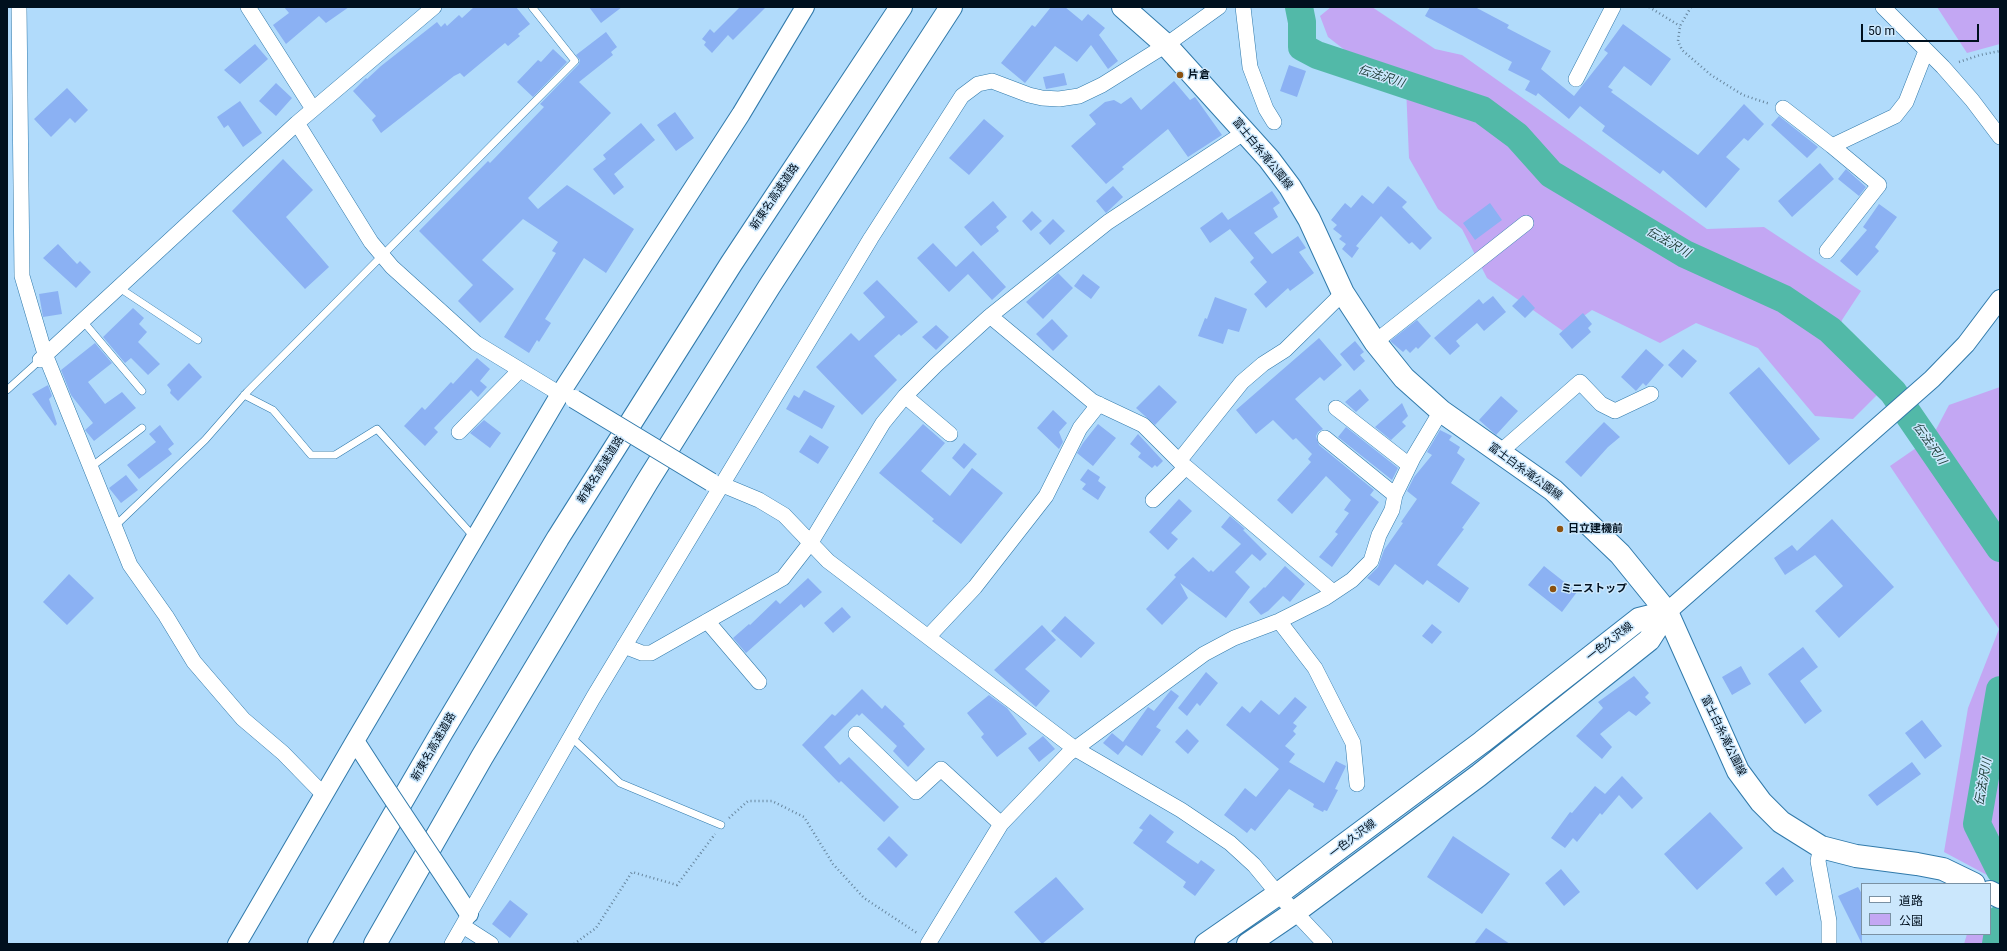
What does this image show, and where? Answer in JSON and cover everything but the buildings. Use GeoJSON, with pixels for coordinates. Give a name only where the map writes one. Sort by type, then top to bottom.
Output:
{"type":"FeatureCollection","features":[{"type":"Feature","properties":{"kind":"main road","name":"新東名高速道路"},"geometry":{"type":"LineString","coordinates":[[319,944],[442,732],[558,538],[731,264],[901,7]]}},
{"type":"Feature","properties":{"kind":"main road"},"geometry":{"type":"LineString","coordinates":[[375,944],[482,757],[656,469],[769,287],[951,7]]}},
{"type":"Feature","properties":{"kind":"main road","name":"富士白糸滝公園線"},"geometry":{"type":"LineString","coordinates":[[1123,7],[1166,45],[1245,132],[1281,176],[1306,212],[1343,293],[1375,342],[1404,378],[1441,411],[1498,453],[1553,490],[1620,554],[1667,612],[1738,771],[1760,802],[1781,822],[1821,847],[1856,856],[1943,869],[1972,883]]}},
{"type":"Feature","properties":{"kind":"main road","name":"一色久沢線"},"geometry":{"type":"LineString","coordinates":[[1206,944],[1278,894],[1482,742],[1639,619],[1667,612]]}},
{"type":"Feature","properties":{"kind":"main road","name":"一色久沢線"},"geometry":{"type":"LineString","coordinates":[[1248,944],[1295,912],[1478,776],[1650,640],[1667,612]]}},
{"type":"Feature","properties":{"kind":"main road"},"geometry":{"type":"LineString","coordinates":[[1991,892],[2000,897]]}},
{"type":"Feature","properties":{"kind":"street"},"geometry":{"type":"LineString","coordinates":[[19,7],[22,276],[42,358],[91,467],[130,565],[166,616],[194,662],[243,719],[283,753],[324,795]]}},
{"type":"Feature","properties":{"kind":"street"},"geometry":{"type":"LineString","coordinates":[[248,7],[313,109]]}},
{"type":"Feature","properties":{"kind":"street"},"geometry":{"type":"LineString","coordinates":[[42,358],[297,123],[434,7]]}},
{"type":"Feature","properties":{"kind":"street"},"geometry":{"type":"LineString","coordinates":[[237,944],[475,538],[567,396],[805,7]]}},
{"type":"Feature","properties":{"kind":"street"},"geometry":{"type":"LineString","coordinates":[[452,944],[717,483],[962,96],[978,84],[992,81],[1029,95],[1042,98],[1059,99],[1079,96],[1102,85],[1166,45],[1219,7]]}},
{"type":"Feature","properties":{"kind":"street"},"geometry":{"type":"LineString","coordinates":[[1243,7],[1250,67],[1266,109],[1274,122]]}},
{"type":"Feature","properties":{"kind":"street"},"geometry":{"type":"LineString","coordinates":[[1576,79],[1613,7]]}},
{"type":"Feature","properties":{"kind":"street"},"geometry":{"type":"LineString","coordinates":[[1883,7],[1943,67],[1972,100],[2000,137]]}},
{"type":"Feature","properties":{"kind":"street"},"geometry":{"type":"LineString","coordinates":[[1832,146],[1895,116],[1906,102],[1926,51]]}},
{"type":"Feature","properties":{"kind":"street"},"geometry":{"type":"LineString","coordinates":[[1783,108],[1879,185],[1827,251]]}},
{"type":"Feature","properties":{"kind":"street"},"geometry":{"type":"LineString","coordinates":[[297,123],[371,242],[392,267],[476,344],[717,483],[753,497],[784,515],[828,561],[1074,748],[1181,810],[1230,843],[1254,864],[1278,894],[1325,944]]}},
{"type":"Feature","properties":{"kind":"street"},"geometry":{"type":"LineString","coordinates":[[624,646],[642,653],[651,653],[783,578],[811,542],[883,423],[905,396],[990,316],[1108,222],[1245,132]]}},
{"type":"Feature","properties":{"kind":"street"},"geometry":{"type":"LineString","coordinates":[[1375,342],[1526,223]]}},
{"type":"Feature","properties":{"kind":"street"},"geometry":{"type":"LineString","coordinates":[[1153,500],[1183,464],[1242,382],[1263,364],[1285,350],[1343,293]]}},
{"type":"Feature","properties":{"kind":"street"},"geometry":{"type":"LineString","coordinates":[[1667,612],[1932,379],[1966,344],[2000,299]]}},
{"type":"Feature","properties":{"kind":"street"},"geometry":{"type":"LineString","coordinates":[[990,316],[1054,371],[1092,401],[1143,425],[1183,464],[1333,592]]}},
{"type":"Feature","properties":{"kind":"street"},"geometry":{"type":"LineString","coordinates":[[459,432],[520,370]]}},
{"type":"Feature","properties":{"kind":"street"},"geometry":{"type":"LineString","coordinates":[[1498,453],[1580,382],[1601,404],[1615,411],[1651,394]]}},
{"type":"Feature","properties":{"kind":"street"},"geometry":{"type":"LineString","coordinates":[[905,396],[950,434]]}},
{"type":"Feature","properties":{"kind":"street"},"geometry":{"type":"LineString","coordinates":[[928,637],[975,587],[1046,496],[1080,428],[1099,404]]}},
{"type":"Feature","properties":{"kind":"street"},"geometry":{"type":"LineString","coordinates":[[1336,408],[1409,466]]}},
{"type":"Feature","properties":{"kind":"street"},"geometry":{"type":"LineString","coordinates":[[929,943],[1001,824],[1074,748],[1204,654],[1234,638],[1279,621],[1325,598],[1352,580],[1371,561],[1379,535],[1392,510],[1395,495],[1409,466],[1441,411]]}},
{"type":"Feature","properties":{"kind":"street"},"geometry":{"type":"LineString","coordinates":[[1325,438],[1395,495]]}},
{"type":"Feature","properties":{"kind":"street"},"geometry":{"type":"LineString","coordinates":[[707,621],[759,682]]}},
{"type":"Feature","properties":{"kind":"street"},"geometry":{"type":"LineString","coordinates":[[1279,621],[1316,668],[1353,743],[1357,784]]}},
{"type":"Feature","properties":{"kind":"street"},"geometry":{"type":"LineString","coordinates":[[856,734],[916,792],[941,769],[1001,824]]}},
{"type":"Feature","properties":{"kind":"street"},"geometry":{"type":"LineString","coordinates":[[355,741],[450,885],[466,920],[491,944]]}},
{"type":"Feature","properties":{"kind":"street"},"geometry":{"type":"LineString","coordinates":[[1821,847],[1818,861],[1829,921],[1829,944]]}},
{"type":"Feature","properties":{"kind":"lane"},"geometry":{"type":"LineString","coordinates":[[115,526],[205,440],[244,395],[575,61],[532,7]]}},
{"type":"Feature","properties":{"kind":"lane"},"geometry":{"type":"LineString","coordinates":[[118,287],[198,340]]}},
{"type":"Feature","properties":{"kind":"lane"},"geometry":{"type":"LineString","coordinates":[[82,320],[142,391]]}},
{"type":"Feature","properties":{"kind":"lane"},"geometry":{"type":"LineString","coordinates":[[7,390],[42,358]]}},
{"type":"Feature","properties":{"kind":"lane"},"geometry":{"type":"LineString","coordinates":[[244,395],[273,410],[311,455],[335,455],[376,429],[475,538]]}},
{"type":"Feature","properties":{"kind":"lane"},"geometry":{"type":"LineString","coordinates":[[91,467],[142,428]]}},
{"type":"Feature","properties":{"kind":"lane"},"geometry":{"type":"LineString","coordinates":[[571,737],[620,783],[721,825]]}},
{"type":"Feature","properties":{"kind":"path"},"geometry":{"type":"LineString","coordinates":[[1649,7],[1680,26]]}},
{"type":"Feature","properties":{"kind":"path"},"geometry":{"type":"LineString","coordinates":[[1691,7],[1680,26],[1678,41],[1682,50],[1689,58],[1711,75],[1743,95],[1783,108]]}},
{"type":"Feature","properties":{"kind":"path"},"geometry":{"type":"LineString","coordinates":[[1943,67],[1980,55],[2000,51]]}},
{"type":"Feature","properties":{"kind":"path"},"geometry":{"type":"LineString","coordinates":[[574,944],[596,928],[632,872],[676,885],[721,825],[748,801],[772,800],[804,817],[833,864],[864,898],[929,943]]}},
{"type":"Feature","properties":{"kind":"green space"},"geometry":{"type":"Polygon","coordinates":[[[1331,7],[1372,7],[1435,49],[1462,55],[1707,229],[1764,227],[1861,291],[1842,320],[1838,346],[1870,364],[1879,393],[1853,419],[1815,416],[1758,348],[1696,323],[1660,343],[1592,310],[1563,331],[1487,278],[1462,229],[1438,209],[1409,158],[1406,86],[1378,76],[1328,37],[1320,16],[1331,7]]]}},
{"type":"Feature","properties":{"kind":"green space"},"geometry":{"type":"Polygon","coordinates":[[[1937,7],[2000,7],[2000,44],[1967,53],[1937,7]]]}},
{"type":"Feature","properties":{"kind":"green space"},"geometry":{"type":"Polygon","coordinates":[[[2000,387],[2000,882],[1944,852],[1968,708],[1999,629],[1890,466],[1932,437],[1949,405],[2000,387]]]}},
{"type":"Feature","properties":{"kind":"green space"},"geometry":{"type":"Polygon","coordinates":[[[1991,918],[2000,920],[2000,939],[1998,944],[1964,944],[1967,935],[1991,935],[1991,918]]]}},
{"type":"Feature","properties":{"kind":"waterway","name":"伝法沢川"},"geometry":{"type":"LineString","coordinates":[[1299,7],[1302,22],[1302,47],[1317,55],[1482,110],[1517,136],[1551,174],[1685,254],[1784,299],[1830,330],[1893,392],[2000,548]]}},
{"type":"Feature","properties":{"kind":"waterway","name":"伝法沢川"},"geometry":{"type":"LineString","coordinates":[[2000,690],[1977,824],[2000,870]]}},
{"type":"Feature","properties":{"kind":"waterway","name":"伝法沢川"},"geometry":{"type":"LineString","coordinates":[[1996,944],[2000,919]]}},
{"type":"Feature","properties":{"kind":"place","name":"片倉"},"geometry":{"type":"Point","coordinates":[1180,75]}},
{"type":"Feature","properties":{"kind":"place","name":"日立建機前"},"geometry":{"type":"Point","coordinates":[1560,529]}},
{"type":"Feature","properties":{"kind":"place","name":"ミニストップ"},"geometry":{"type":"Point","coordinates":[1553,589]}}]}
